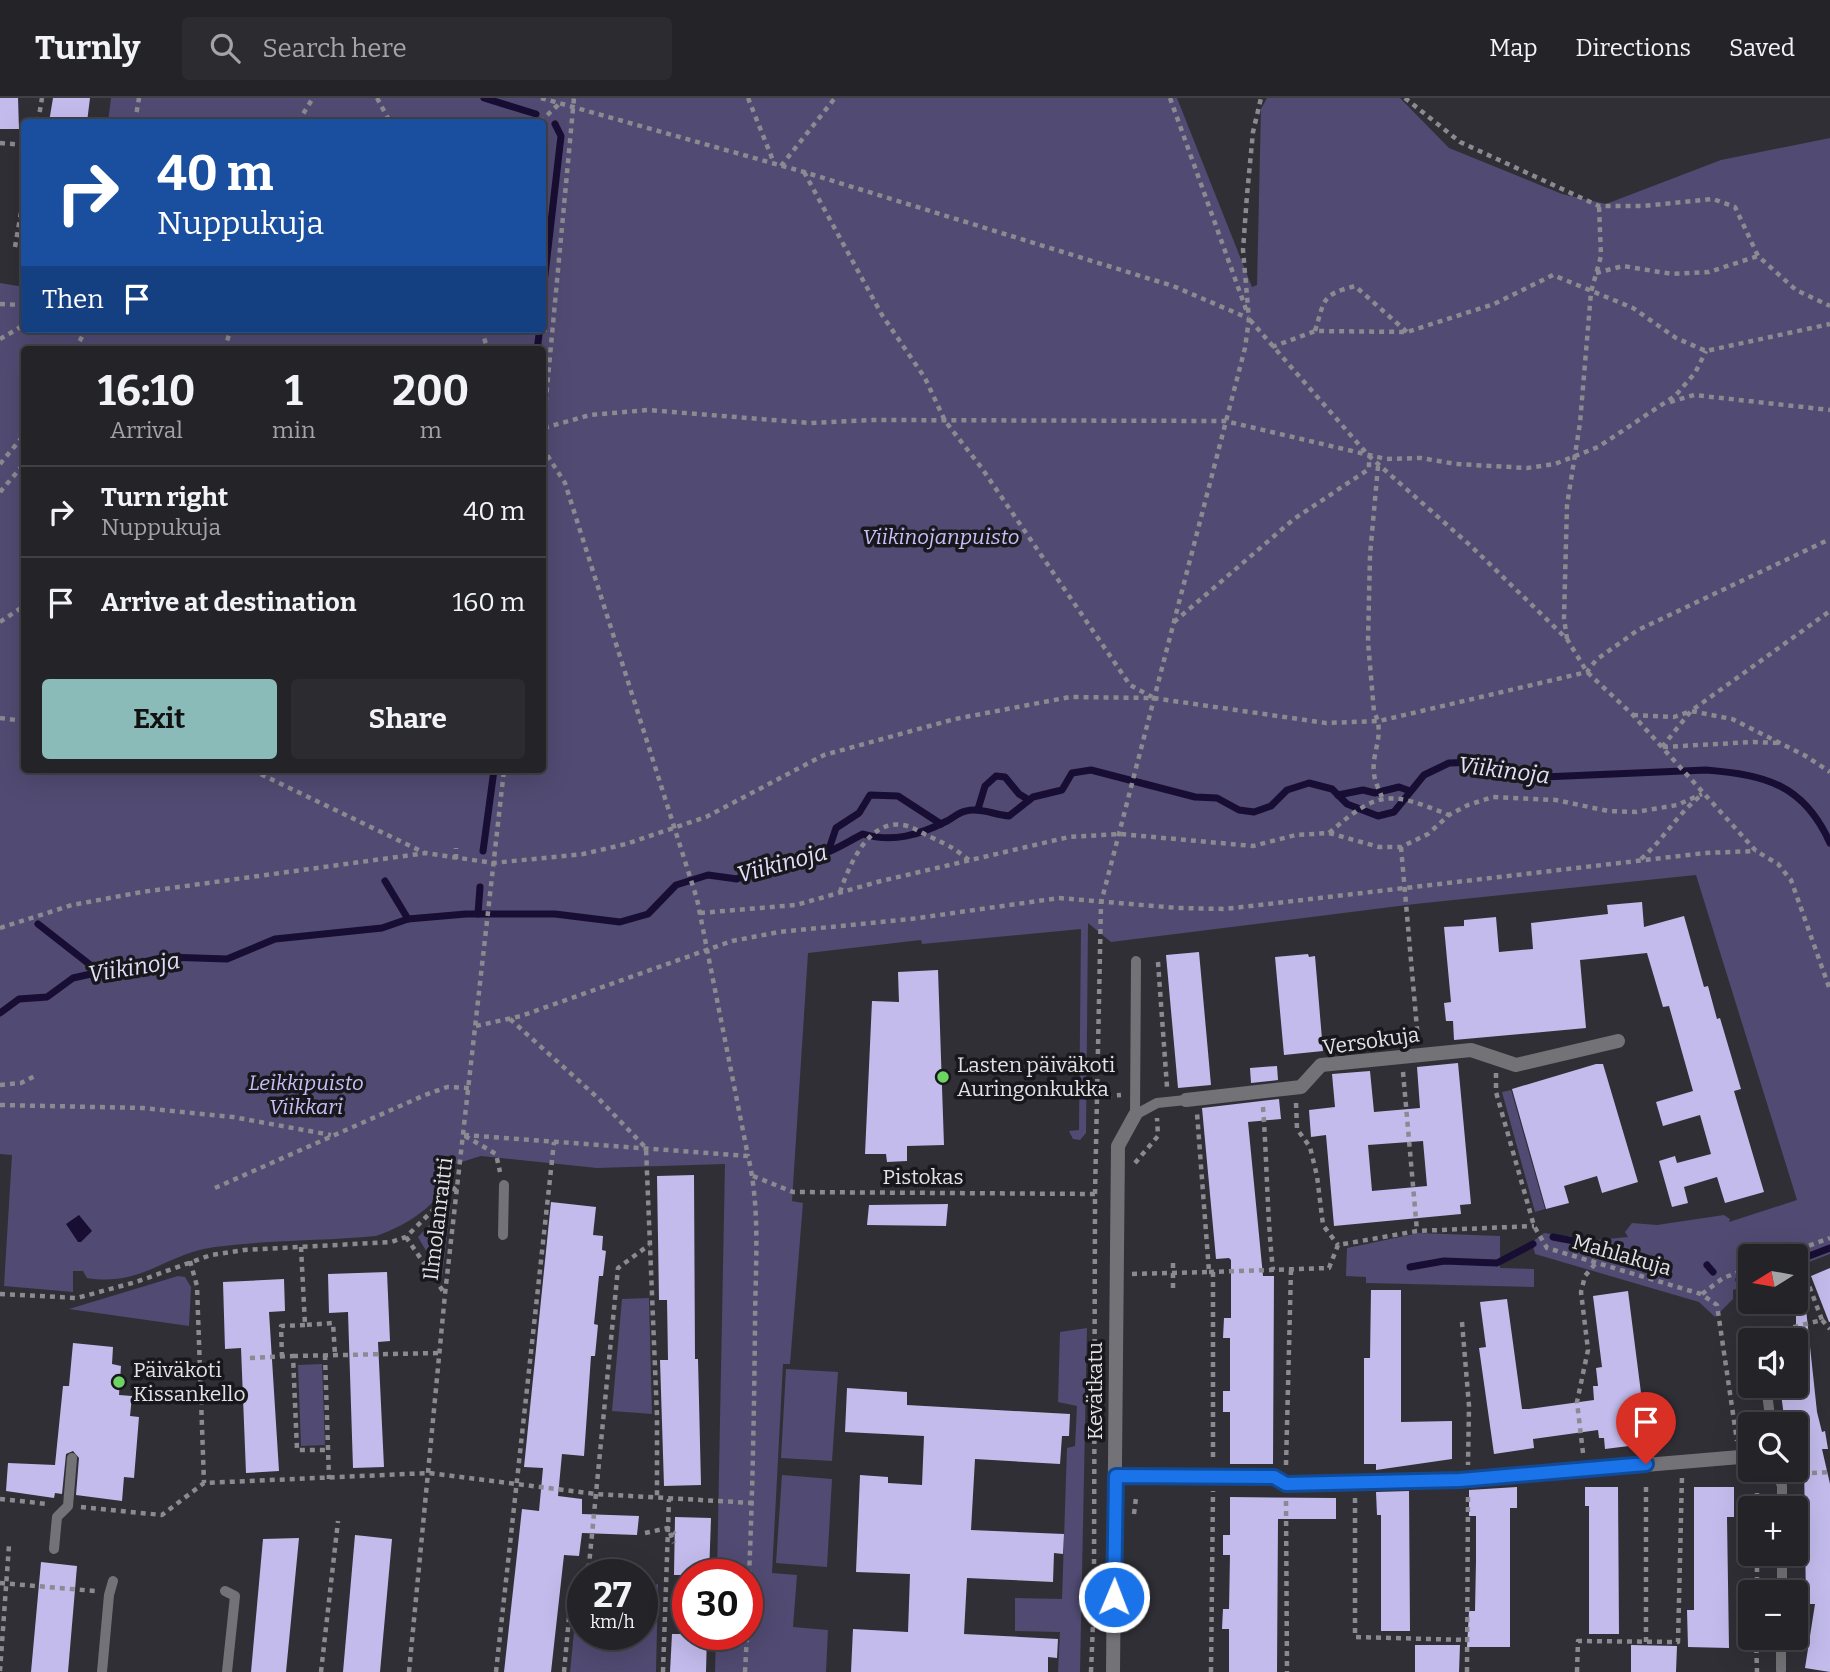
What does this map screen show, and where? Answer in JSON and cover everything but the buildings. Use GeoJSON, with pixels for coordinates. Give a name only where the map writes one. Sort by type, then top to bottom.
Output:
{"type":"FeatureCollection","features":[{"type":"Feature","properties":{"kind":"street","name":"Versokuja"},"geometry":{"type":"LineString","coordinates":[[1295,1088],[1301,1087],[1321,1065],[1471,1050],[1516,1065],[1618,1041]]}},
{"type":"Feature","properties":{"kind":"street"},"geometry":{"type":"LineString","coordinates":[[1191,1099],[1295,1088]]}},
{"type":"Feature","properties":{"kind":"street","name":"Kevätkatu"},"geometry":{"type":"LineString","coordinates":[[1113,1672],[1118,1146],[1135,1115]]}},
{"type":"Feature","properties":{"kind":"street"},"geometry":{"type":"LineString","coordinates":[[1116,1476],[1274,1477],[1286,1484],[1468,1480],[1738,1457]]}},
{"type":"Feature","properties":{"kind":"lane"},"geometry":{"type":"LineString","coordinates":[[1136,961],[1135,1115],[1157,1103],[1191,1099]]}},
{"type":"Feature","properties":{"kind":"lane"},"geometry":{"type":"LineString","coordinates":[[503,1235],[504,1185]]}},
{"type":"Feature","properties":{"kind":"lane"},"geometry":{"type":"LineString","coordinates":[[54,1549],[57,1517],[68,1506],[72,1458]]}},
{"type":"Feature","properties":{"kind":"lane"},"geometry":{"type":"LineString","coordinates":[[102,1672],[113,1581]]}},
{"type":"Feature","properties":{"kind":"lane"},"geometry":{"type":"LineString","coordinates":[[225,1591],[235,1596],[227,1672]]}},
{"type":"Feature","properties":{"kind":"lane"},"geometry":{"type":"LineString","coordinates":[[1781,1650],[1781,1670]]}},
{"type":"Feature","properties":{"kind":"path"},"geometry":{"type":"LineString","coordinates":[[38,119],[42,98]]}},
{"type":"Feature","properties":{"kind":"path"},"geometry":{"type":"LineString","coordinates":[[136,119],[139,98]]}},
{"type":"Feature","properties":{"kind":"path"},"geometry":{"type":"LineString","coordinates":[[300,119],[313,98]]}},
{"type":"Feature","properties":{"kind":"path"},"geometry":{"type":"LineString","coordinates":[[377,98],[388,119]]}},
{"type":"Feature","properties":{"kind":"path"},"geometry":{"type":"LineString","coordinates":[[541,98],[804,172],[1172,286],[1249,319]]}},
{"type":"Feature","properties":{"kind":"path"},"geometry":{"type":"LineString","coordinates":[[546,404],[574,98]]}},
{"type":"Feature","properties":{"kind":"path"},"geometry":{"type":"LineString","coordinates":[[748,98],[775,164]]}},
{"type":"Feature","properties":{"kind":"path"},"geometry":{"type":"LineString","coordinates":[[781,166],[835,98]]}},
{"type":"Feature","properties":{"kind":"path"},"geometry":{"type":"LineString","coordinates":[[1170,98],[1249,319],[1368,456],[1472,547],[1567,639],[1587,672],[1632,715],[1756,851],[1778,864],[1791,880],[1830,990]]}},
{"type":"Feature","properties":{"kind":"path"},"geometry":{"type":"LineString","coordinates":[[1091,1672],[1095,1194],[1101,903],[1249,319],[1244,250],[1254,132],[1261,98]]}},
{"type":"Feature","properties":{"kind":"path"},"geometry":{"type":"LineString","coordinates":[[1405,98],[1460,142],[1599,206],[1644,206],[1713,199],[1735,207],[1758,256],[1796,290],[1830,306]]}},
{"type":"Feature","properties":{"kind":"path"},"geometry":{"type":"LineString","coordinates":[[543,119],[559,104]]}},
{"type":"Feature","properties":{"kind":"path"},"geometry":{"type":"LineString","coordinates":[[0,143],[21,145]]}},
{"type":"Feature","properties":{"kind":"path"},"geometry":{"type":"LineString","coordinates":[[804,172],[882,315],[925,378],[945,421],[981,467],[1129,685],[1153,698]]}},
{"type":"Feature","properties":{"kind":"path"},"geometry":{"type":"LineString","coordinates":[[1567,639],[1564,593],[1572,457],[1583,400],[1591,292],[1601,256],[1599,206]]}},
{"type":"Feature","properties":{"kind":"path"},"geometry":{"type":"LineString","coordinates":[[15,247],[21,212]]}},
{"type":"Feature","properties":{"kind":"path"},"geometry":{"type":"LineString","coordinates":[[1596,272],[1623,266],[1672,274],[1709,272],[1758,256]]}},
{"type":"Feature","properties":{"kind":"path"},"geometry":{"type":"LineString","coordinates":[[1272,347],[1315,331],[1407,332],[1494,304],[1553,275],[1633,308],[1676,338],[1706,351],[1830,324]]}},
{"type":"Feature","properties":{"kind":"path"},"geometry":{"type":"LineString","coordinates":[[1315,331],[1323,301],[1330,292],[1355,286],[1407,332]]}},
{"type":"Feature","properties":{"kind":"path"},"geometry":{"type":"LineString","coordinates":[[0,304],[21,305]]}},
{"type":"Feature","properties":{"kind":"path"},"geometry":{"type":"LineString","coordinates":[[0,339],[21,327]]}},
{"type":"Feature","properties":{"kind":"path"},"geometry":{"type":"LineString","coordinates":[[546,329],[552,330]]}},
{"type":"Feature","properties":{"kind":"path"},"geometry":{"type":"LineString","coordinates":[[546,427],[590,415],[648,410],[810,423],[1225,421],[1368,456],[1527,468],[1555,464],[1598,447],[1675,396],[1695,373],[1706,351]]}},
{"type":"Feature","properties":{"kind":"path"},"geometry":{"type":"LineString","coordinates":[[1662,404],[1694,395],[1830,410]]}},
{"type":"Feature","properties":{"kind":"path"},"geometry":{"type":"LineString","coordinates":[[0,464],[21,439]]}},
{"type":"Feature","properties":{"kind":"path"},"geometry":{"type":"LineString","coordinates":[[546,451],[565,483],[697,899],[753,1176],[756,1230],[750,1559]]}},
{"type":"Feature","properties":{"kind":"path"},"geometry":{"type":"LineString","coordinates":[[1173,622],[1294,519],[1369,469],[1368,456]]}},
{"type":"Feature","properties":{"kind":"path"},"geometry":{"type":"LineString","coordinates":[[1378,465],[1370,555],[1368,642],[1374,712],[1379,720],[1380,740],[1374,773],[1382,797]]}},
{"type":"Feature","properties":{"kind":"path"},"geometry":{"type":"LineString","coordinates":[[0,492],[21,468]]}},
{"type":"Feature","properties":{"kind":"path"},"geometry":{"type":"LineString","coordinates":[[258,773],[425,853],[493,863],[583,854],[626,844],[674,825],[706,817],[824,755],[955,719],[1070,697],[1153,698],[1326,723],[1379,720],[1587,672],[1596,660],[1638,630],[1830,539]]}},
{"type":"Feature","properties":{"kind":"path"},"geometry":{"type":"LineString","coordinates":[[0,621],[21,609]]}},
{"type":"Feature","properties":{"kind":"path"},"geometry":{"type":"LineString","coordinates":[[1662,747],[1691,711],[1830,611]]}},
{"type":"Feature","properties":{"kind":"path"},"geometry":{"type":"LineString","coordinates":[[1632,715],[1674,717],[1691,711],[1732,719],[1782,743],[1830,772]]}},
{"type":"Feature","properties":{"kind":"path"},"geometry":{"type":"LineString","coordinates":[[0,718],[21,721]]}},
{"type":"Feature","properties":{"kind":"path"},"geometry":{"type":"LineString","coordinates":[[1662,747],[1753,741],[1782,743]]}},
{"type":"Feature","properties":{"kind":"path","name":"Ilmolanraitti"},"geometry":{"type":"LineString","coordinates":[[409,1672],[445,1294],[504,773]]}},
{"type":"Feature","properties":{"kind":"path"},"geometry":{"type":"LineString","coordinates":[[700,914],[796,905],[1069,837],[1120,834],[1252,846],[1296,835],[1329,833],[1380,847],[1401,847],[1428,834],[1449,815],[1493,797],[1515,796],[1608,811],[1636,812],[1677,805],[1702,794]]}},
{"type":"Feature","properties":{"kind":"path"},"geometry":{"type":"LineString","coordinates":[[1639,861],[1662,842],[1677,817],[1702,794]]}},
{"type":"Feature","properties":{"kind":"path"},"geometry":{"type":"LineString","coordinates":[[1329,833],[1367,802],[1382,797],[1422,804],[1449,815]]}},
{"type":"Feature","properties":{"kind":"path"},"geometry":{"type":"LineString","coordinates":[[840,892],[848,868],[861,848],[879,829],[900,824],[949,843],[970,861]]}},
{"type":"Feature","properties":{"kind":"path"},"geometry":{"type":"LineString","coordinates":[[1401,847],[1419,1055]]}},
{"type":"Feature","properties":{"kind":"path"},"geometry":{"type":"LineString","coordinates":[[456,848],[456,859]]}},
{"type":"Feature","properties":{"kind":"path"},"geometry":{"type":"LineString","coordinates":[[476,1026],[510,1018],[732,941],[779,932],[911,919],[1059,898],[1101,903],[1225,909],[1705,853],[1756,851]]}},
{"type":"Feature","properties":{"kind":"path"},"geometry":{"type":"LineString","coordinates":[[0,928],[72,905],[142,892],[425,853]]}},
{"type":"Feature","properties":{"kind":"path"},"geometry":{"type":"LineString","coordinates":[[1158,962],[1168,1102]]}},
{"type":"Feature","properties":{"kind":"path"},"geometry":{"type":"LineString","coordinates":[[510,1018],[598,1098],[646,1148],[657,1498]]}},
{"type":"Feature","properties":{"kind":"path","name":"Mahlakuja"},"geometry":{"type":"LineString","coordinates":[[1495,1056],[1496,1092],[1534,1226],[1546,1248],[1701,1294]]}},
{"type":"Feature","properties":{"kind":"path"},"geometry":{"type":"LineString","coordinates":[[1402,1057],[1417,1231]]}},
{"type":"Feature","properties":{"kind":"path"},"geometry":{"type":"LineString","coordinates":[[0,1085],[21,1083],[35,1076]]}},
{"type":"Feature","properties":{"kind":"path"},"geometry":{"type":"LineString","coordinates":[[215,1188],[331,1135],[447,1087],[469,1088]]}},
{"type":"Feature","properties":{"kind":"path"},"geometry":{"type":"LineString","coordinates":[[1295,1088],[1297,1129],[1310,1147],[1323,1225],[1338,1245]]}},
{"type":"Feature","properties":{"kind":"path"},"geometry":{"type":"LineString","coordinates":[[1261,1091],[1273,1270]]}},
{"type":"Feature","properties":{"kind":"path"},"geometry":{"type":"LineString","coordinates":[[1191,1099],[1211,1272],[1211,1672]]}},
{"type":"Feature","properties":{"kind":"path"},"geometry":{"type":"LineString","coordinates":[[0,1105],[144,1108],[233,1117],[331,1135]]}},
{"type":"Feature","properties":{"kind":"path"},"geometry":{"type":"LineString","coordinates":[[464,1135],[748,1156]]}},
{"type":"Feature","properties":{"kind":"path"},"geometry":{"type":"LineString","coordinates":[[464,1135],[496,1154],[504,1185]]}},
{"type":"Feature","properties":{"kind":"path"},"geometry":{"type":"LineString","coordinates":[[496,1672],[554,1142]]}},
{"type":"Feature","properties":{"kind":"path","name":"Pistokas"},"geometry":{"type":"LineString","coordinates":[[753,1176],[793,1192],[1095,1194]]}},
{"type":"Feature","properties":{"kind":"path"},"geometry":{"type":"LineString","coordinates":[[0,1294],[77,1298],[136,1282],[190,1261],[244,1250],[366,1245],[406,1237],[458,1185]]}},
{"type":"Feature","properties":{"kind":"path"},"geometry":{"type":"LineString","coordinates":[[1338,1245],[1417,1231],[1534,1226]]}},
{"type":"Feature","properties":{"kind":"path"},"geometry":{"type":"LineString","coordinates":[[406,1237],[445,1294]]}},
{"type":"Feature","properties":{"kind":"path"},"geometry":{"type":"LineString","coordinates":[[1808,1247],[1830,1238]]}},
{"type":"Feature","properties":{"kind":"path"},"geometry":{"type":"LineString","coordinates":[[564,1672],[572,1585],[589,1565],[618,1268],[650,1245]]}},
{"type":"Feature","properties":{"kind":"path"},"geometry":{"type":"LineString","coordinates":[[1131,1273],[1329,1268],[1338,1245]]}},
{"type":"Feature","properties":{"kind":"path"},"geometry":{"type":"LineString","coordinates":[[301,1247],[305,1325]]}},
{"type":"Feature","properties":{"kind":"path"},"geometry":{"type":"LineString","coordinates":[[1173,1259],[1173,1288]]}},
{"type":"Feature","properties":{"kind":"path"},"geometry":{"type":"LineString","coordinates":[[190,1261],[197,1286],[204,1483]]}},
{"type":"Feature","properties":{"kind":"path"},"geometry":{"type":"LineString","coordinates":[[1585,1468],[1577,1402],[1588,1350],[1581,1292],[1585,1276],[1595,1264]]}},
{"type":"Feature","properties":{"kind":"path"},"geometry":{"type":"LineString","coordinates":[[1287,1672],[1286,1484],[1291,1270]]}},
{"type":"Feature","properties":{"kind":"path"},"geometry":{"type":"LineString","coordinates":[[1738,1272],[1723,1278],[1701,1294],[1717,1305],[1720,1314],[1738,1443]]}},
{"type":"Feature","properties":{"kind":"path"},"geometry":{"type":"LineString","coordinates":[[1808,1282],[1822,1320],[1830,1329]]}},
{"type":"Feature","properties":{"kind":"path"},"geometry":{"type":"LineString","coordinates":[[1794,1328],[1822,1320]]}},
{"type":"Feature","properties":{"kind":"path"},"geometry":{"type":"LineString","coordinates":[[1462,1322],[1469,1406],[1467,1672]]}},
{"type":"Feature","properties":{"kind":"path"},"geometry":{"type":"LineString","coordinates":[[282,1357],[281,1325],[333,1323],[334,1355]]}},
{"type":"Feature","properties":{"kind":"path"},"geometry":{"type":"LineString","coordinates":[[250,1358],[440,1353]]}},
{"type":"Feature","properties":{"kind":"path"},"geometry":{"type":"LineString","coordinates":[[324,1355],[329,1479]]}},
{"type":"Feature","properties":{"kind":"path"},"geometry":{"type":"LineString","coordinates":[[293,1356],[297,1450],[328,1450]]}},
{"type":"Feature","properties":{"kind":"path"},"geometry":{"type":"LineString","coordinates":[[1808,1472],[1830,1472]]}},
{"type":"Feature","properties":{"kind":"path"},"geometry":{"type":"LineString","coordinates":[[0,1499],[162,1515],[204,1483],[429,1473],[596,1494],[753,1503]]}},
{"type":"Feature","properties":{"kind":"path"},"geometry":{"type":"LineString","coordinates":[[1355,1481],[1355,1637],[1467,1640]]}},
{"type":"Feature","properties":{"kind":"path"},"geometry":{"type":"LineString","coordinates":[[1646,1486],[1646,1642]]}},
{"type":"Feature","properties":{"kind":"path"},"geometry":{"type":"LineString","coordinates":[[1577,1672],[1578,1641],[1678,1642],[1682,1486]]}},
{"type":"Feature","properties":{"kind":"path"},"geometry":{"type":"LineString","coordinates":[[663,1672],[669,1499]]}},
{"type":"Feature","properties":{"kind":"path"},"geometry":{"type":"LineString","coordinates":[[321,1672],[338,1521]]}},
{"type":"Feature","properties":{"kind":"path"},"geometry":{"type":"LineString","coordinates":[[645,1533],[668,1528]]}},
{"type":"Feature","properties":{"kind":"path"},"geometry":{"type":"LineString","coordinates":[[668,1528],[675,1534]]}},
{"type":"Feature","properties":{"kind":"path"},"geometry":{"type":"LineString","coordinates":[[668,1528],[674,1544]]}},
{"type":"Feature","properties":{"kind":"path"},"geometry":{"type":"LineString","coordinates":[[0,1671],[3,1583],[9,1545]]}},
{"type":"Feature","properties":{"kind":"path"},"geometry":{"type":"LineString","coordinates":[[3,1583],[110,1593]]}},
{"type":"Feature","properties":{"kind":"path"},"geometry":{"type":"LineString","coordinates":[[745,1672],[746,1650]]}},
{"type":"Feature","properties":{"kind":"path"},"geometry":{"type":"LineString","coordinates":[[1756,1650],[1757,1672]]}},
{"type":"Feature","properties":{"kind":"green space","name":"Viikinojanpuisto"},"geometry":{"type":"Polygon","coordinates":[[[111,98],[1177,98],[1252,287],[1257,285],[1261,109],[1267,98],[1400,98],[1449,148],[1562,194],[1606,204],[1721,160],[1830,138],[1830,1254],[1808,1262],[1808,1244],[1738,1244],[1738,1288],[1733,1290],[1733,1299],[1715,1317],[1699,1302],[1535,1254],[1532,1242],[1544,1233],[1596,1240],[1628,1237],[1625,1232],[1632,1223],[1657,1225],[1724,1215],[1730,1219],[1729,1222],[1797,1200],[1696,875],[1415,904],[1111,942],[1088,923],[1086,1133],[1080,1140],[1073,1139],[1069,1131],[1079,1130],[1081,929],[922,944],[921,940],[808,953],[792,1201],[803,1203],[790,1364],[783,1364],[772,1573],[797,1575],[793,1627],[828,1630],[826,1672],[715,1672],[716,1650],[763,1650],[763,1559],[717,1559],[725,1164],[597,1168],[481,1156],[455,1164],[451,1177],[435,1200],[413,1218],[376,1236],[215,1247],[198,1250],[124,1278],[87,1278],[83,1271],[73,1271],[73,1292],[4,1286],[12,1155],[0,1154],[0,283],[21,286],[21,333],[546,333],[546,119],[108,119],[111,98]]]}},
{"type":"Feature","properties":{"kind":"green space"},"geometry":{"type":"Polygon","coordinates":[[[1511,1090],[1545,1209],[1535,1212],[1502,1092],[1511,1090]]]}},
{"type":"Feature","properties":{"kind":"green space"},"geometry":{"type":"Polygon","coordinates":[[[451,1202],[442,1278],[418,1237],[451,1202]]]}},
{"type":"Feature","properties":{"kind":"green space"},"geometry":{"type":"Polygon","coordinates":[[[1419,1233],[1500,1236],[1500,1268],[1534,1269],[1534,1287],[1366,1283],[1366,1277],[1346,1276],[1347,1248],[1419,1233]]]}},
{"type":"Feature","properties":{"kind":"green space"},"geometry":{"type":"Polygon","coordinates":[[[178,1276],[185,1277],[191,1287],[189,1326],[69,1309],[178,1276]]]}},
{"type":"Feature","properties":{"kind":"green space"},"geometry":{"type":"Polygon","coordinates":[[[649,1298],[652,1414],[612,1411],[622,1299],[649,1298]]]}},
{"type":"Feature","properties":{"kind":"green space"},"geometry":{"type":"Polygon","coordinates":[[[1087,1328],[1080,1672],[1058,1672],[1060,1632],[1015,1631],[1015,1598],[1062,1599],[1067,1448],[1075,1446],[1077,1406],[1058,1402],[1060,1332],[1087,1328]]]}},
{"type":"Feature","properties":{"kind":"green space"},"geometry":{"type":"Polygon","coordinates":[[[322,1364],[325,1445],[301,1446],[298,1365],[322,1364]]]}},
{"type":"Feature","properties":{"kind":"green space"},"geometry":{"type":"Polygon","coordinates":[[[786,1369],[838,1372],[832,1461],[781,1458],[786,1369]]]}},
{"type":"Feature","properties":{"kind":"green space"},"geometry":{"type":"Polygon","coordinates":[[[782,1475],[832,1479],[827,1567],[776,1563],[782,1475]]]}},
{"type":"Feature","properties":{"kind":"green space"},"geometry":{"type":"Polygon","coordinates":[[[572,1650],[656,1650],[656,1672],[570,1672],[572,1650]]]}},
{"type":"Feature","properties":{"kind":"shaded area"},"geometry":{"type":"Polygon","coordinates":[[[79,1215],[92,1231],[81,1242],[78,1242],[66,1224],[79,1215]]]}},
{"type":"Feature","properties":{"kind":"waterway"},"geometry":{"type":"LineString","coordinates":[[484,98],[536,114]]}},
{"type":"Feature","properties":{"kind":"waterway"},"geometry":{"type":"LineString","coordinates":[[546,265],[561,136],[555,124]]}},
{"type":"Feature","properties":{"kind":"waterway"},"geometry":{"type":"LineString","coordinates":[[538,346],[539,335]]}},
{"type":"Feature","properties":{"kind":"waterway","name":"Viikinoja"},"geometry":{"type":"LineString","coordinates":[[0,1013],[19,999],[47,997],[73,978],[166,957],[227,959],[275,939],[382,928],[408,919],[466,914],[555,914],[620,922],[648,914],[676,885],[708,875],[737,879],[758,870],[817,856],[863,834],[885,838],[916,834],[971,810],[1009,816],[1033,797],[1062,790],[1072,773],[1091,770],[1195,797],[1217,798],[1239,810],[1254,812],[1271,806],[1287,790],[1309,783],[1332,789],[1347,804],[1378,816],[1394,812],[1424,775],[1449,763],[1480,762],[1543,777],[1706,770],[1728,772],[1765,780],[1795,796],[1820,823],[1830,843]]}},
{"type":"Feature","properties":{"kind":"waterway"},"geometry":{"type":"LineString","coordinates":[[483,851],[494,773]]}},
{"type":"Feature","properties":{"kind":"waterway"},"geometry":{"type":"LineString","coordinates":[[978,809],[985,786],[996,776],[1005,777],[1019,794],[1029,800]]}},
{"type":"Feature","properties":{"kind":"waterway"},"geometry":{"type":"LineString","coordinates":[[1338,795],[1363,790],[1375,793],[1399,787],[1410,791]]}},
{"type":"Feature","properties":{"kind":"waterway"},"geometry":{"type":"LineString","coordinates":[[828,852],[836,828],[859,813],[870,795],[898,796],[941,824]]}},
{"type":"Feature","properties":{"kind":"waterway"},"geometry":{"type":"LineString","coordinates":[[385,881],[408,919]]}},
{"type":"Feature","properties":{"kind":"waterway"},"geometry":{"type":"LineString","coordinates":[[478,914],[480,887]]}},
{"type":"Feature","properties":{"kind":"waterway"},"geometry":{"type":"LineString","coordinates":[[38,924],[98,971]]}},
{"type":"Feature","properties":{"kind":"waterway"},"geometry":{"type":"LineString","coordinates":[[1553,1237],[1601,1246]]}},
{"type":"Feature","properties":{"kind":"waterway"},"geometry":{"type":"LineString","coordinates":[[1410,1267],[1444,1261],[1497,1263],[1533,1244]]}},
{"type":"Feature","properties":{"kind":"waterway"},"geometry":{"type":"LineString","coordinates":[[1808,1256],[1830,1248]]}},
{"type":"Feature","properties":{"kind":"waterway"},"geometry":{"type":"LineString","coordinates":[[1707,1265],[1713,1272]]}},
{"type":"Feature","properties":{"kind":"place","name":"Lasten päiväkoti Auringonkukka"},"geometry":{"type":"Point","coordinates":[943,1077]}},
{"type":"Feature","properties":{"kind":"place","name":"Päiväkoti Kissankello"},"geometry":{"type":"Point","coordinates":[119,1382]}},
{"type":"Feature","properties":{"kind":"route"},"geometry":{"type":"LineString","coordinates":[[1114,1597],[1116,1476],[1274,1477],[1286,1484],[1492,1479],[1646,1464]]}},
{"type":"Feature","properties":{"kind":"park label","name":"Leikkipuisto Viikkari"},"geometry":{"type":"Point","coordinates":[306,1095]}}]}
